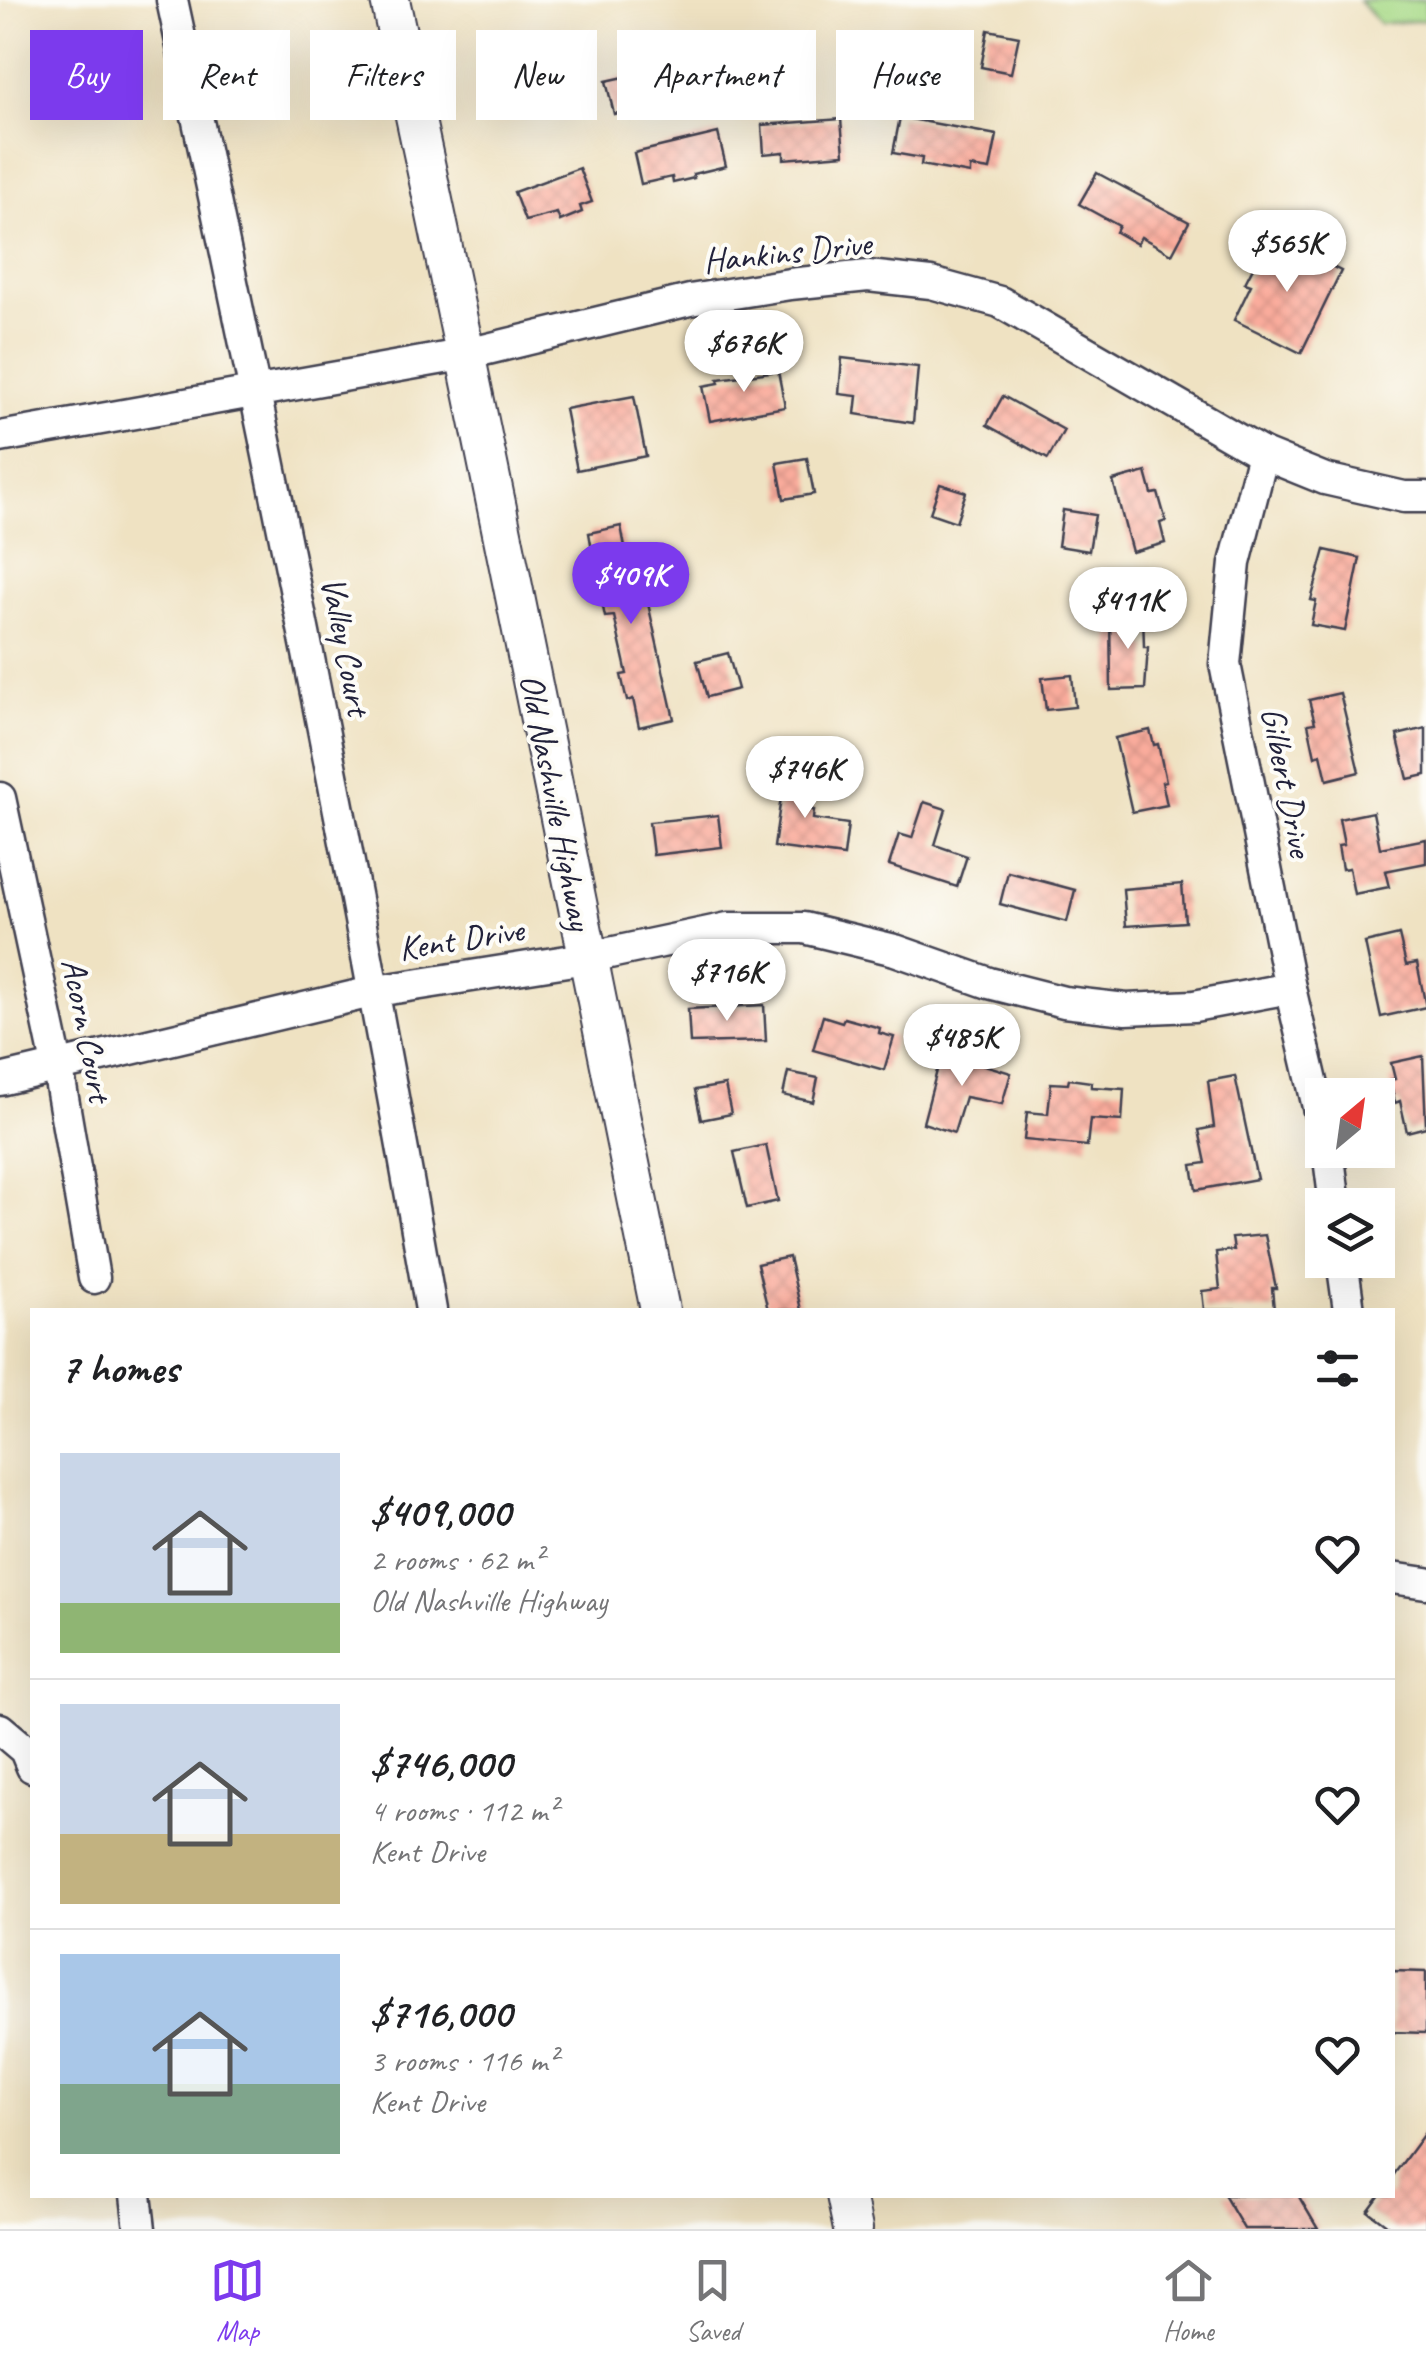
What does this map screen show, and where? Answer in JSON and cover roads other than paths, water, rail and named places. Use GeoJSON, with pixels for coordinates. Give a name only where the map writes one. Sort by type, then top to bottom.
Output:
{"type":"FeatureCollection","features":[{"type":"Feature","properties":{"kind":"main road","name":"Old Nashville Highway"},"geometry":{"type":"LineString","coordinates":[[390,0],[467,354],[660,1308]]}},
{"type":"Feature","properties":{"kind":"main road"},"geometry":{"type":"LineString","coordinates":[[847,2198],[853,2229]]}},
{"type":"Feature","properties":{"kind":"street","name":"Valley Court"},"geometry":{"type":"LineString","coordinates":[[172,0],[257,391],[376,991],[431,1308]]}},
{"type":"Feature","properties":{"kind":"street","name":"Hankins Drive"},"geometry":{"type":"LineString","coordinates":[[0,437],[467,354],[690,300],[868,276],[930,283],[1000,302],[1263,454],[1325,479],[1404,497],[1426,497]]}},
{"type":"Feature","properties":{"kind":"street","name":"Gilbert Drive"},"geometry":{"type":"LineString","coordinates":[[1263,454],[1235,564],[1226,664],[1311,1078]]}},
{"type":"Feature","properties":{"kind":"street","name":"Acorn Court"},"geometry":{"type":"LineString","coordinates":[[0,798],[58,1069],[94,1278]]}},
{"type":"Feature","properties":{"kind":"street","name":"Kent Drive"},"geometry":{"type":"LineString","coordinates":[[0,1080],[376,991],[586,958],[728,928],[804,928],[895,950],[1064,1002],[1126,1009],[1194,1006],[1290,988]]}},
{"type":"Feature","properties":{"kind":"street"},"geometry":{"type":"LineString","coordinates":[[1344,1278],[1348,1308]]}},
{"type":"Feature","properties":{"kind":"street"},"geometry":{"type":"LineString","coordinates":[[1395,1578],[1426,1583]]}},
{"type":"Feature","properties":{"kind":"street"},"geometry":{"type":"LineString","coordinates":[[0,1730],[30,1755]]}},
{"type":"Feature","properties":{"kind":"street"},"geometry":{"type":"LineString","coordinates":[[136,2198],[140,2229]]}}]}
